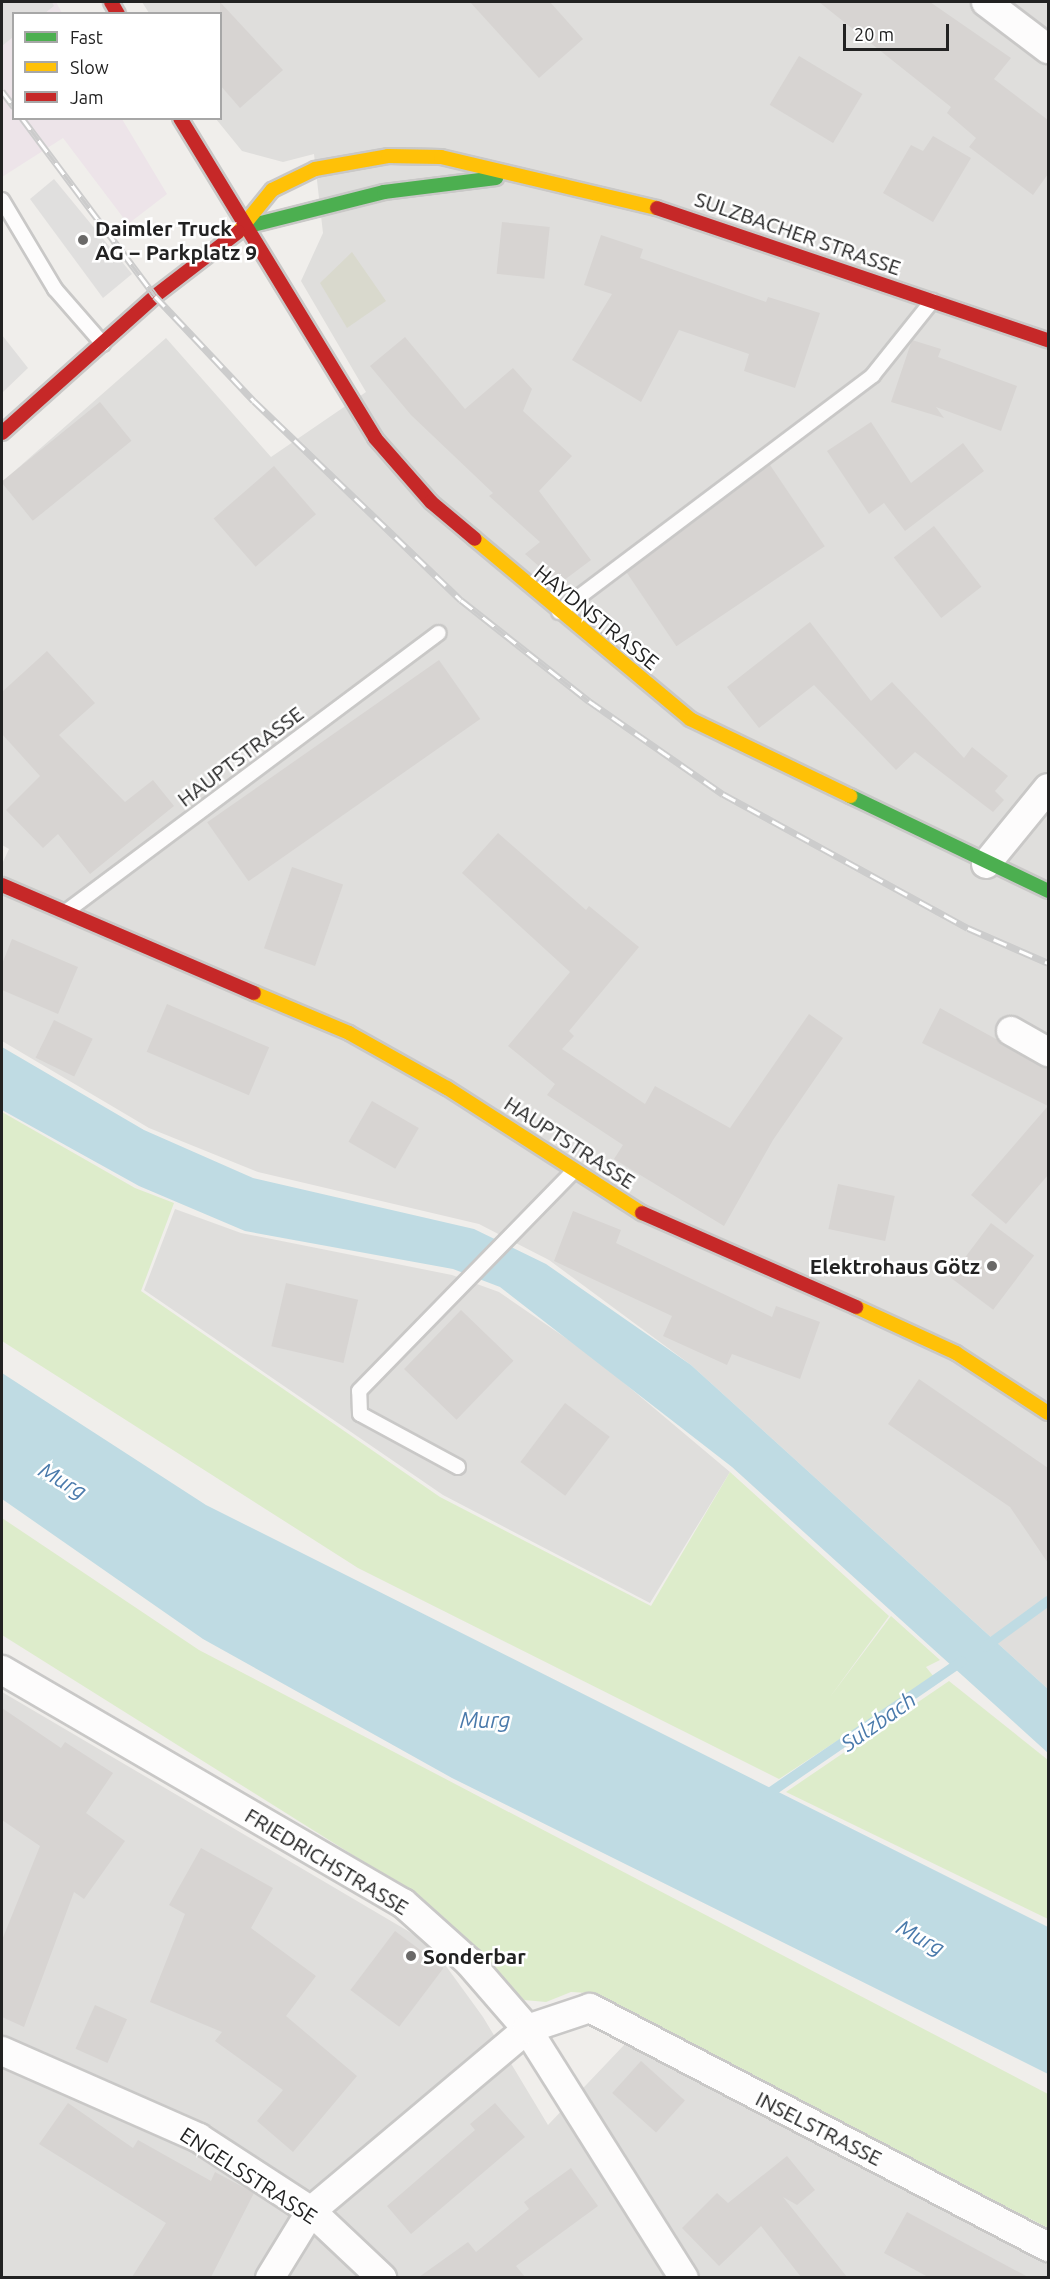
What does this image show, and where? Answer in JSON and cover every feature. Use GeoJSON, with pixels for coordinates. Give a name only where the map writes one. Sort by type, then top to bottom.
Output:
{"type":"FeatureCollection","features":[{"type":"Feature","properties":{"kind":"street"},"geometry":{"type":"LineString","coordinates":[[986,2],[1048,49]]}},
{"type":"Feature","properties":{"kind":"street","name":"HAYDNSTRASSE"},"geometry":{"type":"LineString","coordinates":[[181,120],[375,438],[431,502],[557,613],[690,719],[986,864],[1048,891]]}},
{"type":"Feature","properties":{"kind":"street","name":"SULZBACHER STRASSE"},"geometry":{"type":"LineString","coordinates":[[2,433],[103,344],[245,227],[272,190],[334,164],[388,156],[441,157],[625,197],[1048,340]]}},
{"type":"Feature","properties":{"kind":"street","name":"SULZBACHER STRASSE"},"geometry":{"type":"LineString","coordinates":[[245,227],[384,192],[531,175]]}},
{"type":"Feature","properties":{"kind":"street"},"geometry":{"type":"LineString","coordinates":[[986,864],[1048,788]]}},
{"type":"Feature","properties":{"kind":"street","name":"HAUPTSTRASSE"},"geometry":{"type":"LineString","coordinates":[[2,885],[349,1033],[447,1088],[656,1222],[956,1353],[1048,1413]]}},
{"type":"Feature","properties":{"kind":"street"},"geometry":{"type":"LineString","coordinates":[[1011,1031],[1048,1052]]}},
{"type":"Feature","properties":{"kind":"street","name":"FRIEDRICHSTRASSE"},"geometry":{"type":"LineString","coordinates":[[2,1670],[403,1903],[470,1962],[527,2029],[684,2277]]}},
{"type":"Feature","properties":{"kind":"street","name":"INSELSTRASSE"},"geometry":{"type":"LineString","coordinates":[[527,2029],[590,2008],[1048,2247]]}},
{"type":"Feature","properties":{"kind":"street"},"geometry":{"type":"LineString","coordinates":[[270,2277],[312,2211],[527,2029]]}},
{"type":"Feature","properties":{"kind":"street","name":"ENGELSSTRASSE"},"geometry":{"type":"LineString","coordinates":[[2,2051],[199,2138],[312,2211],[382,2277]]}},
{"type":"Feature","properties":{"kind":"lane"},"geometry":{"type":"LineString","coordinates":[[2,200],[55,289],[103,344]]}},
{"type":"Feature","properties":{"kind":"lane"},"geometry":{"type":"LineString","coordinates":[[557,613],[873,375],[932,301]]}},
{"type":"Feature","properties":{"kind":"lane","name":"HAUPTSTRASSE"},"geometry":{"type":"LineString","coordinates":[[65,912],[439,633]]}},
{"type":"Feature","properties":{"kind":"lane"},"geometry":{"type":"LineString","coordinates":[[458,1467],[360,1414],[359,1391],[574,1171]]}},
{"type":"Feature","properties":{"kind":"shaded area"},"geometry":{"type":"Polygon","coordinates":[[[2,2],[56,2],[61,12],[12,12],[12,120],[123,120],[167,194],[128,224],[63,138],[2,177],[2,2]]]}},
{"type":"Feature","properties":{"kind":"shaded area"},"geometry":{"type":"Polygon","coordinates":[[[2,2],[52,2],[54,6],[46,12],[12,12],[12,38],[2,46],[2,2]]]}},
{"type":"Feature","properties":{"kind":"shaded area"},"geometry":{"type":"Polygon","coordinates":[[[142,2],[1048,2],[1048,1689],[691,1365],[549,1260],[479,1224],[258,1172],[149,1128],[2,1041],[2,864],[9,849],[2,845],[2,482],[166,338],[271,457],[366,392],[301,281],[323,233],[314,154],[283,162],[242,151],[217,120],[222,120],[222,12],[148,12],[142,2]]]}},
{"type":"Feature","properties":{"kind":"shaded area","name":"Daimler Truck AG − Parkplatz 9"},"geometry":{"type":"Polygon","coordinates":[[[54,179],[132,274],[103,298],[30,199],[54,179]]]}},
{"type":"Feature","properties":{"kind":"shaded area"},"geometry":{"type":"Polygon","coordinates":[[[352,252],[386,301],[347,328],[320,283],[352,252]]]}},
{"type":"Feature","properties":{"kind":"shaded area"},"geometry":{"type":"Polygon","coordinates":[[[2,335],[28,368],[2,393],[2,335]]]}},
{"type":"Feature","properties":{"kind":"shaded area"},"geometry":{"type":"Polygon","coordinates":[[[175,1209],[241,1233],[452,1275],[499,1292],[592,1356],[730,1472],[650,1603],[443,1495],[144,1290],[175,1209]]]}},
{"type":"Feature","properties":{"kind":"shaded area"},"geometry":{"type":"Polygon","coordinates":[[[2,1692],[430,1944],[483,2017],[548,2125],[626,2043],[1048,2260],[1048,2278],[2,2278],[2,1692]]]}},
{"type":"Feature","properties":{"kind":"green space"},"geometry":{"type":"Polygon","coordinates":[[[2,1112],[135,1188],[174,1203],[141,1291],[440,1497],[651,1606],[730,1472],[889,1616],[830,1697],[891,1616],[940,1660],[926,1667],[934,1677],[779,1779],[358,1568],[2,1341],[2,1112]]]}},
{"type":"Feature","properties":{"kind":"green space"},"geometry":{"type":"Polygon","coordinates":[[[2,1518],[199,1650],[1048,2094],[1048,2228],[589,1993],[571,1992],[546,2002],[524,2000],[415,1894],[2,1635],[2,1518]]]}},
{"type":"Feature","properties":{"kind":"green space"},"geometry":{"type":"Polygon","coordinates":[[[949,1681],[1048,1760],[1048,1919],[786,1792],[949,1681]]]}},
{"type":"Feature","properties":{"kind":"water"},"geometry":{"type":"Polygon","coordinates":[[[2,1047],[144,1130],[253,1178],[474,1229],[546,1264],[691,1365],[1048,1689],[1048,1753],[732,1467],[500,1287],[453,1269],[245,1231],[139,1186],[2,1110],[2,1047]]]}},
{"type":"Feature","properties":{"kind":"water","name":"Murg"},"geometry":{"type":"Polygon","coordinates":[[[2,1373],[206,1505],[1048,1927],[1048,2074],[452,1778],[203,1639],[2,1499],[2,1373]]]}},
{"type":"Feature","properties":{"kind":"building"},"geometry":{"type":"Polygon","coordinates":[[[220,2],[283,70],[240,108],[222,87],[222,12],[220,12],[220,2]]]}},
{"type":"Feature","properties":{"kind":"building"},"geometry":{"type":"Polygon","coordinates":[[[470,2],[550,2],[583,39],[539,78],[470,2]]]}},
{"type":"Feature","properties":{"kind":"building"},"geometry":{"type":"Polygon","coordinates":[[[819,2],[930,2],[1011,58],[994,79],[1048,120],[1048,174],[1033,195],[969,147],[976,138],[947,113],[951,107],[819,2]]]}},
{"type":"Feature","properties":{"kind":"building"},"geometry":{"type":"Polygon","coordinates":[[[799,56],[862,94],[833,143],[770,105],[799,56]]]}},
{"type":"Feature","properties":{"kind":"building"},"geometry":{"type":"Polygon","coordinates":[[[933,136],[971,158],[933,222],[883,193],[911,145],[923,151],[933,136]]]}},
{"type":"Feature","properties":{"kind":"building"},"geometry":{"type":"Polygon","coordinates":[[[502,222],[550,227],[544,279],[497,274],[502,222]]]}},
{"type":"Feature","properties":{"kind":"building"},"geometry":{"type":"Polygon","coordinates":[[[601,235],[643,249],[640,258],[766,302],[768,297],[820,313],[795,388],[744,371],[749,354],[679,330],[641,402],[572,360],[612,294],[584,285],[601,235]]]}},
{"type":"Feature","properties":{"kind":"building"},"geometry":{"type":"Polygon","coordinates":[[[405,337],[465,409],[513,368],[532,389],[523,411],[572,456],[539,491],[591,560],[559,584],[525,554],[540,542],[489,496],[493,493],[411,415],[370,366],[405,337]]]}},
{"type":"Feature","properties":{"kind":"building"},"geometry":{"type":"Polygon","coordinates":[[[912,340],[941,349],[938,357],[1017,386],[1001,431],[936,407],[944,418],[891,402],[912,340]]]}},
{"type":"Feature","properties":{"kind":"building"},"geometry":{"type":"Polygon","coordinates":[[[100,402],[131,441],[33,521],[2,481],[100,402]]]}},
{"type":"Feature","properties":{"kind":"building"},"geometry":{"type":"Polygon","coordinates":[[[871,422],[911,483],[963,443],[984,471],[905,531],[884,503],[869,514],[827,451],[871,422]]]}},
{"type":"Feature","properties":{"kind":"building"},"geometry":{"type":"Polygon","coordinates":[[[770,465],[825,546],[676,646],[622,565],[770,465]]]}},
{"type":"Feature","properties":{"kind":"building"},"geometry":{"type":"Polygon","coordinates":[[[274,466],[316,514],[256,567],[214,518],[274,466]]]}},
{"type":"Feature","properties":{"kind":"building"},"geometry":{"type":"Polygon","coordinates":[[[934,526],[981,587],[941,618],[894,557],[934,526]]]}},
{"type":"Feature","properties":{"kind":"building"},"geometry":{"type":"Polygon","coordinates":[[[810,622],[871,701],[892,682],[964,758],[972,747],[1008,776],[995,791],[1004,800],[993,812],[915,752],[896,770],[814,685],[759,728],[727,687],[810,622]]]}},
{"type":"Feature","properties":{"kind":"building"},"geometry":{"type":"Polygon","coordinates":[[[47,651],[95,703],[59,735],[125,802],[153,780],[174,806],[90,874],[58,834],[43,848],[6,810],[40,776],[2,734],[2,692],[47,651]]]}},
{"type":"Feature","properties":{"kind":"building"},"geometry":{"type":"Polygon","coordinates":[[[439,660],[480,719],[248,881],[207,822],[439,660]]]}},
{"type":"Feature","properties":{"kind":"building"},"geometry":{"type":"Polygon","coordinates":[[[498,833],[586,910],[589,906],[639,947],[569,1031],[574,1036],[562,1049],[645,1104],[655,1086],[730,1128],[809,1014],[843,1038],[773,1140],[724,1226],[614,1159],[623,1145],[547,1095],[555,1084],[508,1046],[570,972],[462,873],[498,833]]]}},
{"type":"Feature","properties":{"kind":"building"},"geometry":{"type":"Polygon","coordinates":[[[292,867],[343,885],[315,966],[264,948],[292,867]]]}},
{"type":"Feature","properties":{"kind":"building"},"geometry":{"type":"Polygon","coordinates":[[[12,939],[78,967],[58,1014],[2,990],[2,964],[12,939]]]}},
{"type":"Feature","properties":{"kind":"building"},"geometry":{"type":"Polygon","coordinates":[[[167,1004],[269,1047],[249,1095],[147,1052],[167,1004]]]}},
{"type":"Feature","properties":{"kind":"building"},"geometry":{"type":"Polygon","coordinates":[[[940,1008],[1048,1068],[1048,1106],[922,1043],[940,1008]]]}},
{"type":"Feature","properties":{"kind":"building"},"geometry":{"type":"Polygon","coordinates":[[[54,1020],[93,1039],[74,1077],[36,1058],[54,1020]]]}},
{"type":"Feature","properties":{"kind":"building"},"geometry":{"type":"Polygon","coordinates":[[[372,1101],[419,1128],[395,1169],[348,1142],[372,1101]]]}},
{"type":"Feature","properties":{"kind":"building"},"geometry":{"type":"Polygon","coordinates":[[[1048,1106],[1048,1175],[1006,1224],[971,1195],[1048,1106]]]}},
{"type":"Feature","properties":{"kind":"building"},"geometry":{"type":"Polygon","coordinates":[[[838,1184],[895,1196],[885,1241],[828,1229],[838,1184]]]}},
{"type":"Feature","properties":{"kind":"building"},"geometry":{"type":"Polygon","coordinates":[[[573,1211],[621,1230],[616,1243],[772,1317],[776,1306],[820,1322],[800,1379],[732,1354],[727,1365],[663,1336],[672,1316],[554,1261],[573,1211]]]}},
{"type":"Feature","properties":{"kind":"building"},"geometry":{"type":"Polygon","coordinates":[[[991,1223],[1034,1255],[993,1310],[950,1277],[991,1223]]]}},
{"type":"Feature","properties":{"kind":"building"},"geometry":{"type":"Polygon","coordinates":[[[286,1283],[358,1300],[343,1363],[271,1346],[286,1283]]]}},
{"type":"Feature","properties":{"kind":"building"},"geometry":{"type":"Polygon","coordinates":[[[461,1310],[514,1361],[457,1420],[404,1369],[461,1310]]]}},
{"type":"Feature","properties":{"kind":"building"},"geometry":{"type":"Polygon","coordinates":[[[919,1379],[1048,1468],[1048,1563],[1010,1507],[888,1424],[919,1379]]]}},
{"type":"Feature","properties":{"kind":"building"},"geometry":{"type":"Polygon","coordinates":[[[565,1403],[610,1437],[565,1496],[520,1462],[565,1403]]]}},
{"type":"Feature","properties":{"kind":"building"},"geometry":{"type":"Polygon","coordinates":[[[2,1708],[61,1748],[65,1742],[113,1773],[86,1813],[125,1841],[84,1899],[74,1892],[24,2027],[2,2017],[2,1940],[40,1846],[2,1820],[2,1708]]]}},
{"type":"Feature","properties":{"kind":"building"},"geometry":{"type":"Polygon","coordinates":[[[201,1848],[273,1888],[251,1928],[316,1976],[286,2016],[357,2076],[293,2152],[257,2121],[283,2090],[215,2041],[222,2032],[150,2002],[185,1914],[169,1905],[201,1848]]]}},
{"type":"Feature","properties":{"kind":"building"},"geometry":{"type":"Polygon","coordinates":[[[395,1931],[444,1968],[399,2027],[350,1990],[395,1931]]]}},
{"type":"Feature","properties":{"kind":"building"},"geometry":{"type":"Polygon","coordinates":[[[95,2005],[127,2019],[107,2063],[75,2049],[95,2005]]]}},
{"type":"Feature","properties":{"kind":"building"},"geometry":{"type":"Polygon","coordinates":[[[641,2061],[685,2100],[656,2132],[612,2093],[641,2061]]]}},
{"type":"Feature","properties":{"kind":"building"},"geometry":{"type":"Polygon","coordinates":[[[68,2103],[133,2148],[138,2140],[211,2181],[215,2172],[254,2193],[211,2277],[132,2277],[166,2223],[39,2144],[68,2103]]]}},
{"type":"Feature","properties":{"kind":"building"},"geometry":{"type":"Polygon","coordinates":[[[495,2103],[525,2137],[411,2234],[387,2206],[475,2130],[470,2124],[495,2103]]]}},
{"type":"Feature","properties":{"kind":"building"},"geometry":{"type":"Polygon","coordinates":[[[787,2156],[815,2190],[797,2205],[783,2197],[847,2277],[801,2277],[761,2226],[719,2266],[682,2228],[717,2193],[728,2203],[787,2156]]]}},
{"type":"Feature","properties":{"kind":"building"},"geometry":{"type":"Polygon","coordinates":[[[571,2168],[598,2206],[516,2266],[525,2277],[419,2277],[468,2242],[476,2252],[529,2209],[524,2202],[571,2168]]]}},
{"type":"Feature","properties":{"kind":"building"},"geometry":{"type":"Polygon","coordinates":[[[907,2212],[1028,2277],[928,2277],[884,2253],[907,2212]]]}},
{"type":"Feature","properties":{"kind":"waterway","name":"Sulzbach"},"geometry":{"type":"LineString","coordinates":[[985,1647],[1048,1601]]}},
{"type":"Feature","properties":{"kind":"waterway","name":"Sulzbach"},"geometry":{"type":"LineString","coordinates":[[762,1798],[962,1661]]}},
{"type":"Feature","properties":{"kind":"railway"},"geometry":{"type":"LineString","coordinates":[[2,91],[12,104]]}},
{"type":"Feature","properties":{"kind":"railway"},"geometry":{"type":"LineString","coordinates":[[23,120],[155,296],[254,401],[461,600],[589,701],[723,794],[968,928],[1048,963]]}},
{"type":"Feature","properties":{"kind":"traffic: fast"},"geometry":{"type":"LineString","coordinates":[[245,227],[384,192],[496,178]]}},
{"type":"Feature","properties":{"kind":"traffic: fast"},"geometry":{"type":"LineString","coordinates":[[850,796],[1048,891]]}},
{"type":"Feature","properties":{"kind":"traffic: slow"},"geometry":{"type":"LineString","coordinates":[[238,232],[272,190],[315,169],[388,156],[441,157],[657,208]]}},
{"type":"Feature","properties":{"kind":"traffic: slow"},"geometry":{"type":"LineString","coordinates":[[475,539],[690,719],[850,796]]}},
{"type":"Feature","properties":{"kind":"traffic: slow"},"geometry":{"type":"LineString","coordinates":[[254,993],[349,1033],[447,1088],[642,1213]]}},
{"type":"Feature","properties":{"kind":"traffic: slow"},"geometry":{"type":"LineString","coordinates":[[856,1307],[956,1353],[1048,1413]]}},
{"type":"Feature","properties":{"kind":"traffic: jam"},"geometry":{"type":"LineString","coordinates":[[111,2],[117,12]]}},
{"type":"Feature","properties":{"kind":"traffic: jam"},"geometry":{"type":"LineString","coordinates":[[181,120],[375,438],[431,502],[475,539]]}},
{"type":"Feature","properties":{"kind":"traffic: jam"},"geometry":{"type":"LineString","coordinates":[[657,208],[1048,340]]}},
{"type":"Feature","properties":{"kind":"traffic: jam"},"geometry":{"type":"LineString","coordinates":[[2,433],[155,296],[238,232]]}},
{"type":"Feature","properties":{"kind":"traffic: jam"},"geometry":{"type":"LineString","coordinates":[[2,885],[254,993]]}},
{"type":"Feature","properties":{"kind":"traffic: jam"},"geometry":{"type":"LineString","coordinates":[[642,1213],[856,1307]]}},
{"type":"Feature","properties":{"kind":"place","name":"Daimler Truck AG − Parkplatz 9"},"geometry":{"type":"Point","coordinates":[83,240]}},
{"type":"Feature","properties":{"kind":"place","name":"Elektrohaus Götz"},"geometry":{"type":"Point","coordinates":[992,1266]}},
{"type":"Feature","properties":{"kind":"place","name":"Sonderbar"},"geometry":{"type":"Point","coordinates":[411,1956]}}]}
